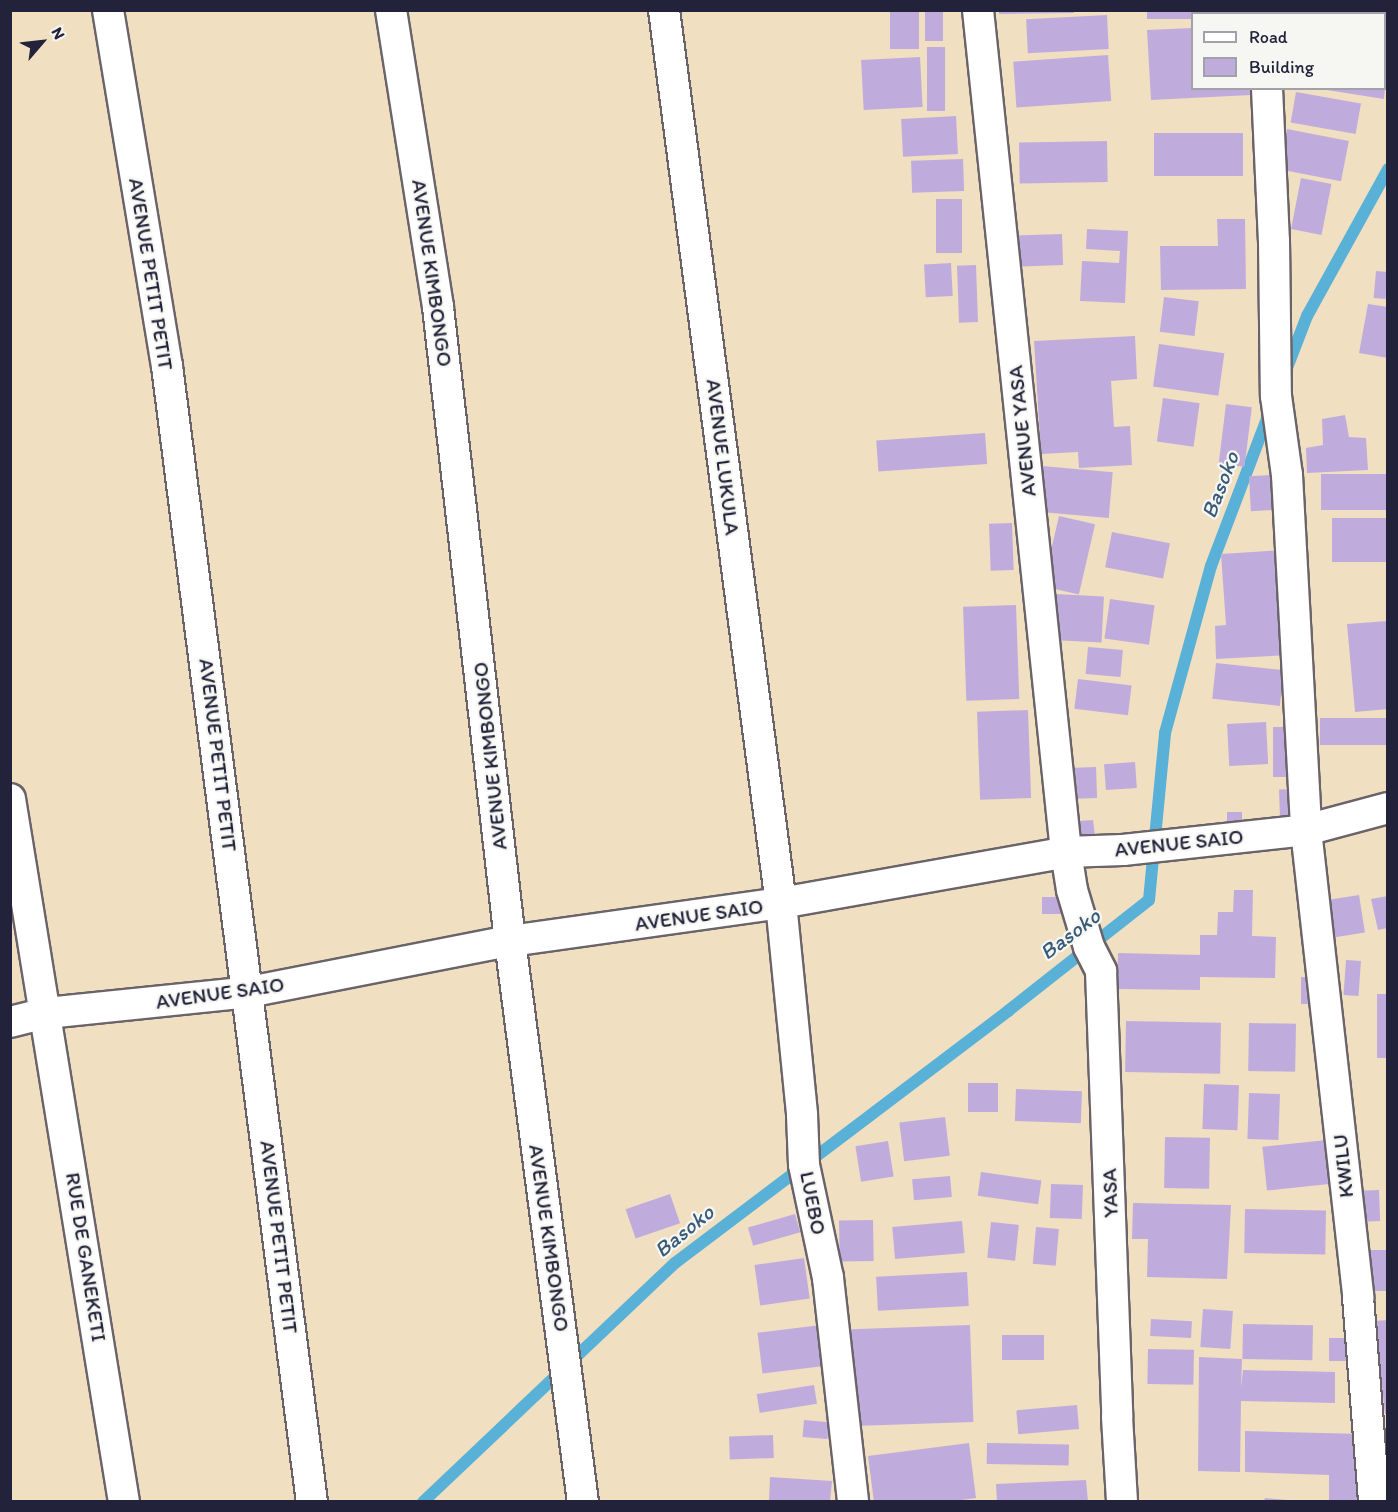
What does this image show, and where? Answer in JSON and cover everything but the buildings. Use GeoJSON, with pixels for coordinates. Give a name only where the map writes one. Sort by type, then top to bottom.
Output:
{"type":"FeatureCollection","features":[{"type":"Feature","properties":{"kind":"street","name":"AVENUE PETIT PETIT"},"geometry":{"type":"LineString","coordinates":[[108,10],[166,366],[249,992],[312,1502]]}},
{"type":"Feature","properties":{"kind":"street","name":"AVENUE KIMBONGO"},"geometry":{"type":"LineString","coordinates":[[392,10],[438,307],[510,941],[583,1502]]}},
{"type":"Feature","properties":{"kind":"street","name":"AVENUE LUKULA"},"geometry":{"type":"LineString","coordinates":[[664,10],[781,903]]}},
{"type":"Feature","properties":{"kind":"street","name":"AVENUE YASA"},"geometry":{"type":"LineString","coordinates":[[978,10],[1066,852]]}},
{"type":"Feature","properties":{"kind":"street","name":"KWILU"},"geometry":{"type":"LineString","coordinates":[[1267,90],[1274,241],[1276,396],[1287,476],[1306,830],[1358,1297],[1374,1502]]}},
{"type":"Feature","properties":{"kind":"street","name":"RUE DE GANEKETI"},"geometry":{"type":"LineString","coordinates":[[10,799],[47,1013],[124,1502]]}},
{"type":"Feature","properties":{"kind":"street","name":"AVENUE SAIO"},"geometry":{"type":"LineString","coordinates":[[10,1022],[47,1013],[249,992],[510,941],[781,903],[1066,852],[1123,850],[1306,830],[1388,808]]}},
{"type":"Feature","properties":{"kind":"street","name":"YASA"},"geometry":{"type":"LineString","coordinates":[[1066,852],[1072,890],[1089,947],[1101,971],[1122,1502]]}},
{"type":"Feature","properties":{"kind":"street","name":"LUEBO"},"geometry":{"type":"LineString","coordinates":[[781,903],[802,1115],[804,1165],[828,1278],[852,1502]]}},
{"type":"Feature","properties":{"kind":"waterway","name":"Basoko"},"geometry":{"type":"LineString","coordinates":[[1285,373],[1307,316],[1388,169]]}},
{"type":"Feature","properties":{"kind":"waterway","name":"Basoko"},"geometry":{"type":"LineString","coordinates":[[423,1502],[675,1263],[1008,1011],[1149,900],[1165,733],[1211,566],[1270,411]]}}]}
